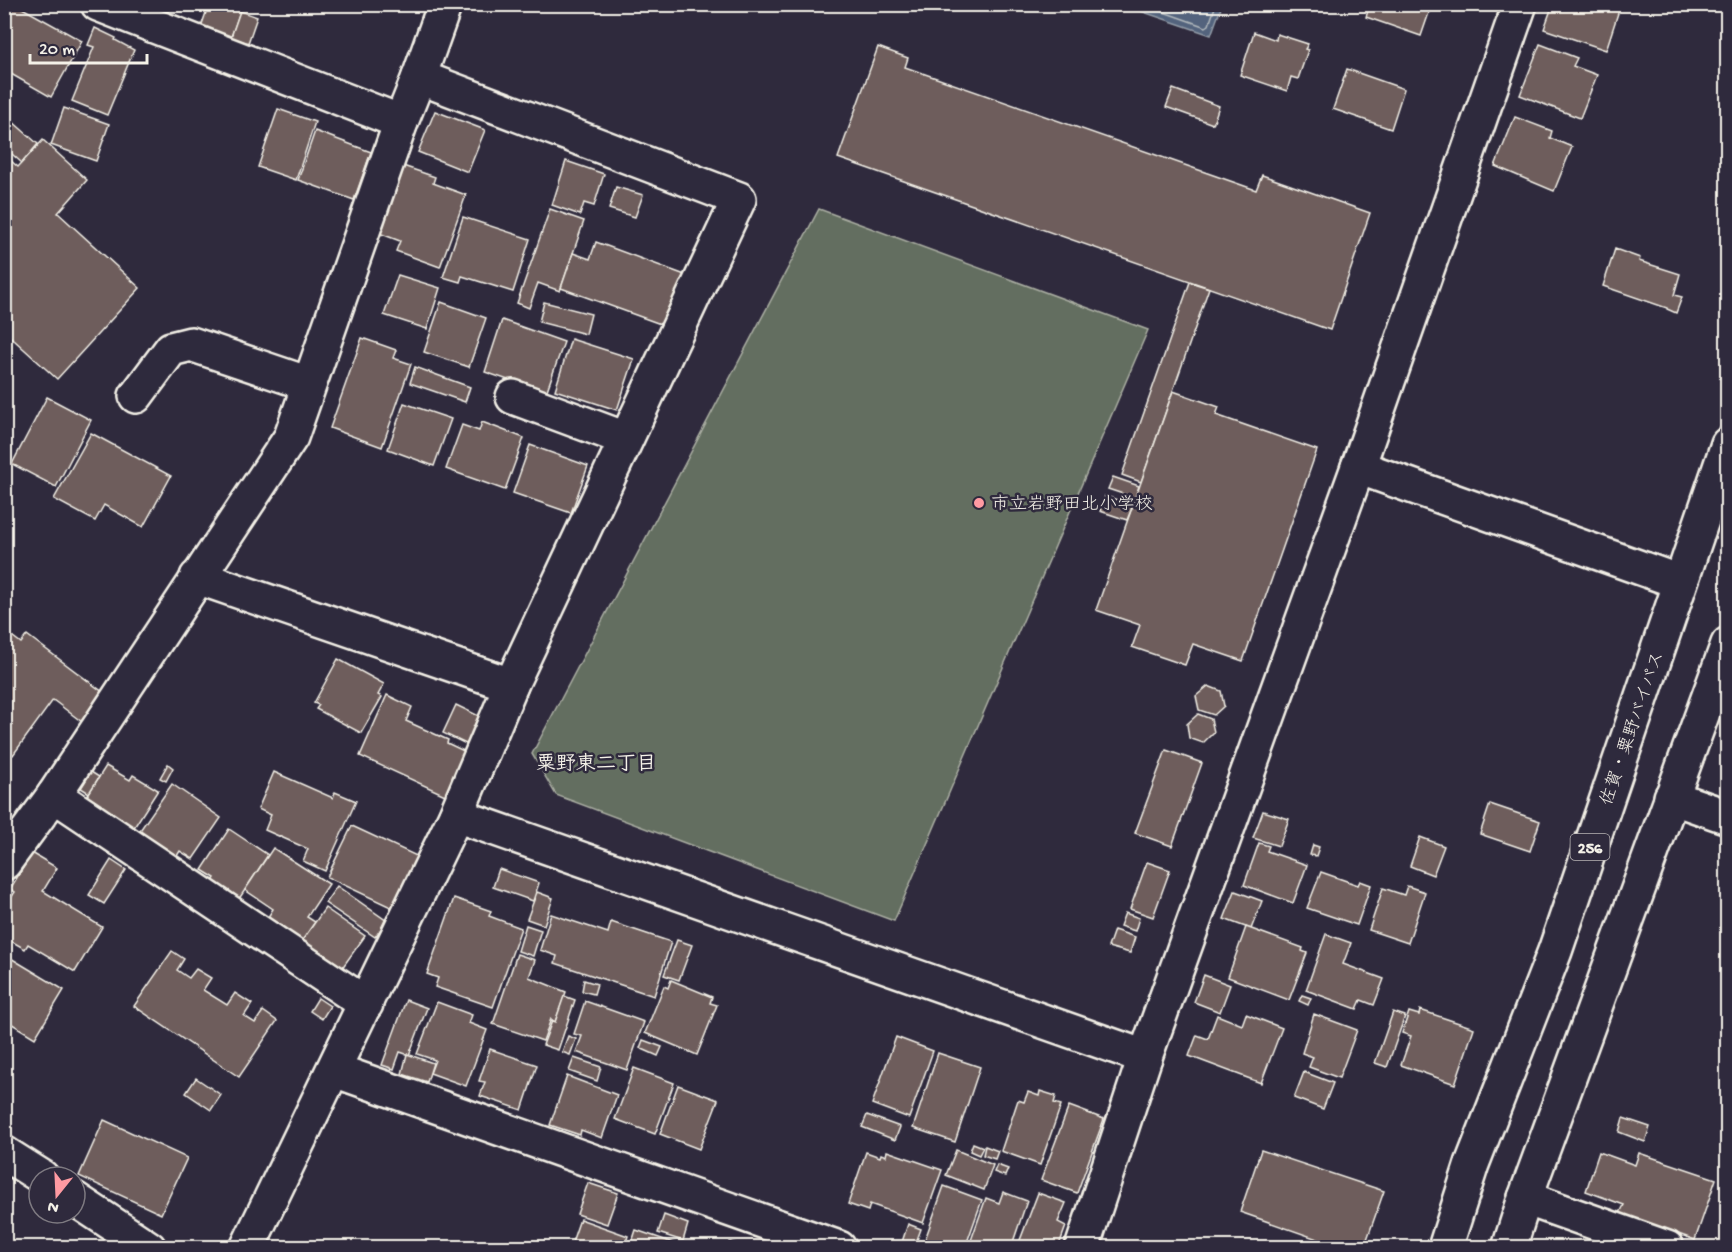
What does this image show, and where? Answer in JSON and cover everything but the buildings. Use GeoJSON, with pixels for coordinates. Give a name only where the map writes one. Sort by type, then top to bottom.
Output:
{"type":"FeatureCollection","features":[{"type":"Feature","properties":{"kind":"main road"},"geometry":{"type":"LineString","coordinates":[[98,4],[401,122]]}},
{"type":"Feature","properties":{"kind":"main road"},"geometry":{"type":"LineString","coordinates":[[4,863],[54,795],[291,437],[401,122],[420,77],[445,4]]}},
{"type":"Feature","properties":{"kind":"main road"},"geometry":{"type":"LineString","coordinates":[[1082,1248],[1145,1057],[1358,467],[1520,4]]}},
{"type":"Feature","properties":{"kind":"main road"},"geometry":{"type":"LineString","coordinates":[[248,1248],[456,815],[511,685],[739,199],[420,77]]}},
{"type":"Feature","properties":{"kind":"main road"},"geometry":{"type":"LineString","coordinates":[[136,396],[171,349],[191,344],[309,384]]}},
{"type":"Feature","properties":{"kind":"main road"},"geometry":{"type":"LineString","coordinates":[[513,397],[626,438]]}},
{"type":"Feature","properties":{"kind":"main road","name":"佐賀・粟野バイパス"},"geometry":{"type":"LineString","coordinates":[[1445,1248],[1472,1164],[1555,951],[1728,444]]}},
{"type":"Feature","properties":{"kind":"main road"},"geometry":{"type":"LineString","coordinates":[[1358,467],[1680,582]]}},
{"type":"Feature","properties":{"kind":"main road"},"geometry":{"type":"LineString","coordinates":[[197,578],[511,685]]}},
{"type":"Feature","properties":{"kind":"main road"},"geometry":{"type":"LineString","coordinates":[[1509,1248],[1525,1198],[1728,644]]}},
{"type":"Feature","properties":{"kind":"main road"},"geometry":{"type":"LineString","coordinates":[[54,795],[366,1004]]}},
{"type":"Feature","properties":{"kind":"main road"},"geometry":{"type":"LineString","coordinates":[[1671,797],[1728,817]]}},
{"type":"Feature","properties":{"kind":"main road"},"geometry":{"type":"LineString","coordinates":[[456,815],[1145,1057]]}},
{"type":"Feature","properties":{"kind":"main road"},"geometry":{"type":"LineString","coordinates":[[334,1070],[839,1248]]}},
{"type":"Feature","properties":{"kind":"main road"},"geometry":{"type":"LineString","coordinates":[[4,1153],[27,1168]]}},
{"type":"Feature","properties":{"kind":"main road"},"geometry":{"type":"LineString","coordinates":[[1525,1198],[1667,1248]]}},
{"type":"Feature","properties":{"kind":"main road"},"geometry":{"type":"LineString","coordinates":[[87,1207],[149,1248]]}},
{"type":"Feature","properties":{"kind":"green space"},"geometry":{"type":"Polygon","coordinates":[[[819,209],[1148,330],[894,921],[556,795],[532,754],[819,209]]]}},
{"type":"Feature","properties":{"kind":"water"},"geometry":{"type":"Polygon","coordinates":[[[1123,5],[1222,5],[1211,35],[1123,5]]]}},
{"type":"Feature","properties":{"kind":"place","name":"市立岩野田北小学校"},"geometry":{"type":"Point","coordinates":[979,503]}},
{"type":"Feature","properties":{"kind":"district","name":"粟野東二丁目"},"geometry":{"type":"Point","coordinates":[596,762]}}]}
